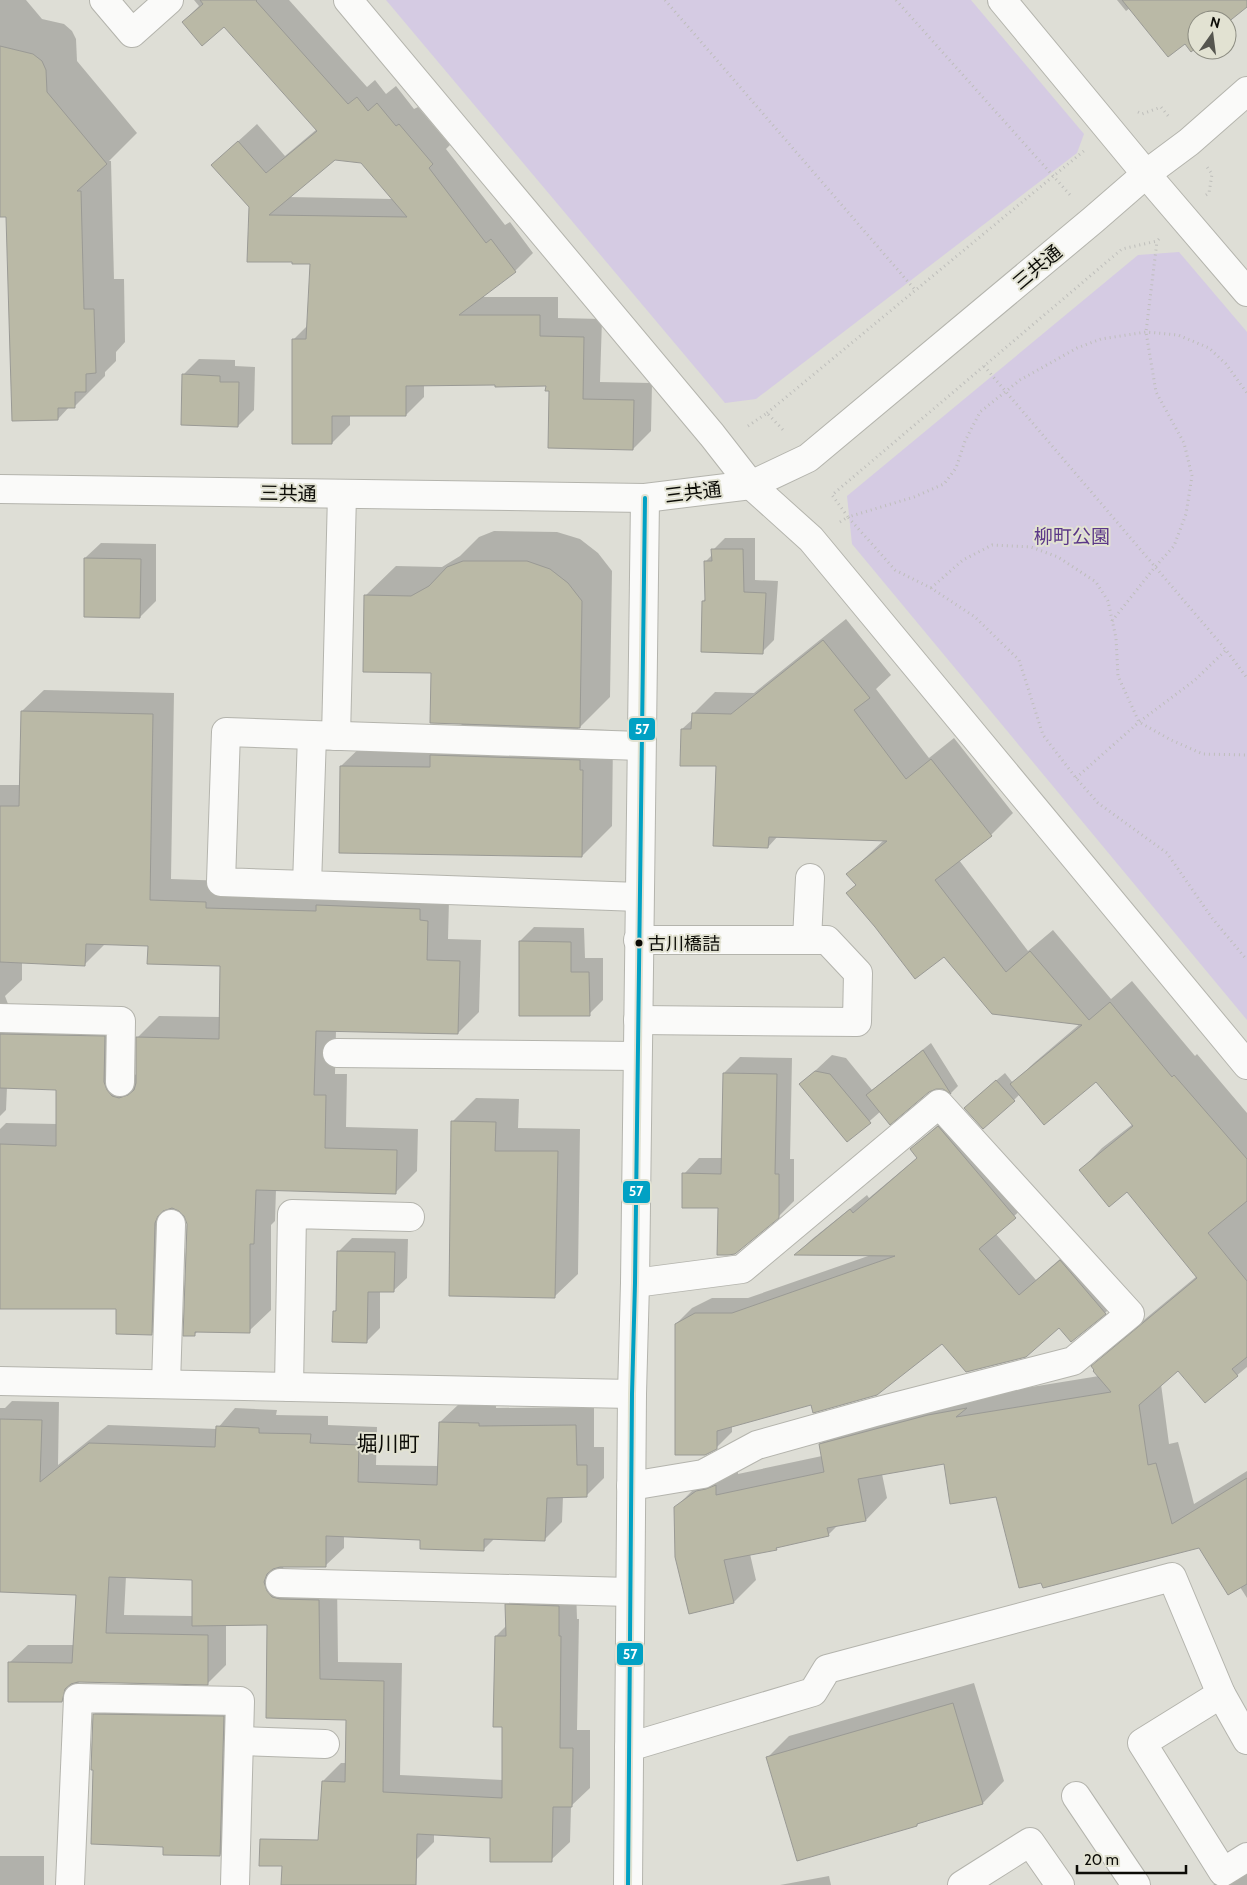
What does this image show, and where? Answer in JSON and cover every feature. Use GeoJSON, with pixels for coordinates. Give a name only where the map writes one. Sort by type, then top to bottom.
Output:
{"type":"FeatureCollection","features":[{"type":"Feature","properties":{"kind":"street"},"geometry":{"type":"LineString","coordinates":[[104,0],[132,32],[170,0]]}},
{"type":"Feature","properties":{"kind":"street"},"geometry":{"type":"LineString","coordinates":[[348,0],[706,428],[751,485],[811,539],[1247,1065]]}},
{"type":"Feature","properties":{"kind":"street"},"geometry":{"type":"LineString","coordinates":[[1002,0],[1146,174],[1247,292]]}},
{"type":"Feature","properties":{"kind":"street","name":"三共通"},"geometry":{"type":"LineString","coordinates":[[0,489],[645,498],[751,485],[808,458],[1247,91]]}},
{"type":"Feature","properties":{"kind":"street"},"geometry":{"type":"LineString","coordinates":[[307,885],[324,735],[342,494]]}},
{"type":"Feature","properties":{"kind":"street"},"geometry":{"type":"LineString","coordinates":[[628,1885],[630,1486],[635,1283],[645,498]]}},
{"type":"Feature","properties":{"kind":"street"},"geometry":{"type":"LineString","coordinates":[[639,897],[221,882],[226,732],[641,746]]}},
{"type":"Feature","properties":{"kind":"street"},"geometry":{"type":"LineString","coordinates":[[806,940],[810,878]]}},
{"type":"Feature","properties":{"kind":"street"},"geometry":{"type":"LineString","coordinates":[[638,940],[827,940],[858,973],[857,1022],[638,1020]]}},
{"type":"Feature","properties":{"kind":"street"},"geometry":{"type":"LineString","coordinates":[[0,1018],[121,1021],[120,1082]]}},
{"type":"Feature","properties":{"kind":"street"},"geometry":{"type":"LineString","coordinates":[[337,1053],[637,1056]]}},
{"type":"Feature","properties":{"kind":"street"},"geometry":{"type":"LineString","coordinates":[[630,1486],[703,1474],[757,1445],[884,1409],[1073,1361],[1130,1314],[939,1104],[742,1269],[635,1283]]}},
{"type":"Feature","properties":{"kind":"street"},"geometry":{"type":"LineString","coordinates":[[289,1387],[292,1214],[410,1216]]}},
{"type":"Feature","properties":{"kind":"street"},"geometry":{"type":"LineString","coordinates":[[166,1384],[171,1224]]}},
{"type":"Feature","properties":{"kind":"street"},"geometry":{"type":"LineString","coordinates":[[0,1381],[632,1394]]}},
{"type":"Feature","properties":{"kind":"street"},"geometry":{"type":"LineString","coordinates":[[629,1746],[813,1692],[827,1669],[1172,1577],[1221,1694],[1247,1740]]}},
{"type":"Feature","properties":{"kind":"street"},"geometry":{"type":"LineString","coordinates":[[280,1583],[630,1592]]}},
{"type":"Feature","properties":{"kind":"street"},"geometry":{"type":"LineString","coordinates":[[1221,1694],[1142,1743],[1224,1872],[1247,1857]]}},
{"type":"Feature","properties":{"kind":"street"},"geometry":{"type":"LineString","coordinates":[[70,1885],[78,1698],[240,1701],[235,1885]]}},
{"type":"Feature","properties":{"kind":"street"},"geometry":{"type":"LineString","coordinates":[[239,1741],[324,1744]]}},
{"type":"Feature","properties":{"kind":"street"},"geometry":{"type":"LineString","coordinates":[[1076,1796],[1136,1885]]}},
{"type":"Feature","properties":{"kind":"street"},"geometry":{"type":"LineString","coordinates":[[962,1885],[1030,1842],[1060,1885]]}},
{"type":"Feature","properties":{"kind":"path"},"geometry":{"type":"LineString","coordinates":[[665,0],[916,290]]}},
{"type":"Feature","properties":{"kind":"path"},"geometry":{"type":"LineString","coordinates":[[896,0],[1093,220]]}},
{"type":"Feature","properties":{"kind":"path"},"geometry":{"type":"LineString","coordinates":[[743,429],[767,413],[1110,130]]}},
{"type":"Feature","properties":{"kind":"path"},"geometry":{"type":"LineString","coordinates":[[1182,215],[1157,241],[1122,249],[832,495],[848,517],[895,570],[931,588],[975,617],[1019,660],[1043,735],[1076,778],[1098,802],[1167,853],[1212,918],[1247,960]]}},
{"type":"Feature","properties":{"kind":"path"},"geometry":{"type":"LineString","coordinates":[[1112,620],[1154,567],[1174,546],[1186,514],[1192,476],[1184,443],[1156,392],[1146,332],[1157,241]]}},
{"type":"Feature","properties":{"kind":"path"},"geometry":{"type":"LineString","coordinates":[[811,539],[848,517],[914,497],[944,484],[956,468],[965,441],[980,412],[1020,380],[1077,348],[1101,339],[1146,332],[1178,335],[1209,348],[1226,364],[1247,393]]}},
{"type":"Feature","properties":{"kind":"path"},"geometry":{"type":"LineString","coordinates":[[984,366],[1226,650],[1247,678]]}},
{"type":"Feature","properties":{"kind":"path"},"geometry":{"type":"LineString","coordinates":[[767,413],[785,432]]}},
{"type":"Feature","properties":{"kind":"path"},"geometry":{"type":"LineString","coordinates":[[931,588],[963,560],[992,544],[1031,547],[1058,556],[1096,582],[1108,601],[1116,638],[1118,676],[1139,722],[1171,740],[1203,754],[1247,755]]}},
{"type":"Feature","properties":{"kind":"path"},"geometry":{"type":"LineString","coordinates":[[1076,778],[1139,722],[1195,680],[1226,650]]}},
{"type":"Feature","properties":{"kind":"green space"},"geometry":{"type":"Polygon","coordinates":[[[386,0],[971,0],[1084,134],[1077,153],[756,399],[725,403],[386,0]]]}},
{"type":"Feature","properties":{"kind":"green space","name":"柳町公園"},"geometry":{"type":"Polygon","coordinates":[[[1179,252],[1247,332],[1247,1020],[852,544],[847,496],[1138,255],[1179,252]]]}},
{"type":"Feature","properties":{"kind":"building"},"geometry":{"type":"Polygon","coordinates":[[[200,0],[257,0],[348,104],[357,97],[368,111],[377,103],[396,126],[399,124],[433,164],[429,168],[486,243],[491,239],[516,272],[459,315],[540,315],[540,336],[584,337],[583,399],[634,400],[633,450],[548,448],[549,391],[545,391],[546,386],[495,387],[495,385],[406,386],[406,416],[332,416],[332,444],[292,444],[292,339],[306,339],[310,264],[247,262],[249,207],[211,165],[238,141],[266,173],[317,131],[224,27],[202,46],[182,22],[203,4],[200,0]],[[335,160],[269,215],[407,217],[361,163],[335,160]]]}},
{"type":"Feature","properties":{"kind":"building"},"geometry":{"type":"Polygon","coordinates":[[[1122,0],[1247,0],[1247,7],[1237,15],[1237,10],[1187,10],[1187,47],[1185,44],[1168,57],[1122,0]]]}},
{"type":"Feature","properties":{"kind":"building"},"geometry":{"type":"Polygon","coordinates":[[[0,46],[33,54],[42,61],[46,70],[47,92],[107,164],[77,191],[81,191],[84,309],[94,309],[96,373],[86,374],[86,392],[75,392],[75,408],[58,408],[58,420],[12,421],[6,217],[0,217],[0,46]]]}},
{"type":"Feature","properties":{"kind":"building"},"geometry":{"type":"Polygon","coordinates":[[[182,374],[220,376],[220,382],[239,382],[238,427],[181,425],[182,374]]]}},
{"type":"Feature","properties":{"kind":"building"},"geometry":{"type":"Polygon","coordinates":[[[711,549],[743,549],[744,592],[766,593],[763,654],[701,652],[702,601],[705,601],[704,561],[712,561],[711,549]]]}},
{"type":"Feature","properties":{"kind":"building"},"geometry":{"type":"Polygon","coordinates":[[[84,558],[141,559],[140,618],[84,617],[84,558]]]}},
{"type":"Feature","properties":{"kind":"building"},"geometry":{"type":"Polygon","coordinates":[[[463,561],[527,561],[550,569],[568,583],[582,601],[580,728],[430,723],[431,673],[363,672],[364,595],[411,596],[429,586],[447,567],[463,561]]]}},
{"type":"Feature","properties":{"kind":"building"},"geometry":{"type":"Polygon","coordinates":[[[823,640],[870,698],[854,710],[906,779],[931,759],[992,836],[935,880],[1006,972],[1030,951],[1089,1020],[1110,1002],[1172,1077],[1174,1075],[1247,1159],[1247,1201],[1208,1233],[1247,1281],[1247,1357],[1232,1369],[1238,1376],[1205,1403],[1178,1371],[1139,1405],[1148,1465],[1156,1463],[1172,1524],[1247,1478],[1247,1584],[1228,1595],[1199,1548],[1043,1588],[1041,1583],[1019,1588],[996,1497],[950,1504],[944,1464],[858,1479],[866,1521],[827,1528],[829,1536],[776,1548],[777,1550],[724,1560],[734,1603],[689,1614],[675,1557],[674,1507],[696,1491],[716,1485],[716,1495],[824,1472],[819,1444],[928,1415],[967,1408],[956,1417],[1111,1392],[1091,1366],[1197,1278],[1127,1192],[1109,1207],[1079,1170],[1133,1126],[1096,1082],[1044,1125],[1010,1084],[1082,1025],[992,1014],[944,957],[915,979],[846,893],[856,885],[846,874],[887,841],[769,837],[768,848],[713,846],[716,766],[680,766],[681,729],[691,729],[692,713],[731,714],[823,640]]]}},
{"type":"Feature","properties":{"kind":"building"},"geometry":{"type":"Polygon","coordinates":[[[21,711],[153,714],[150,900],[206,902],[206,908],[316,911],[316,905],[420,909],[420,920],[428,921],[427,960],[460,961],[458,1034],[316,1031],[314,1095],[326,1095],[325,1148],[397,1150],[396,1194],[256,1190],[254,1244],[250,1244],[250,1333],[195,1332],[195,1336],[183,1336],[187,1224],[184,1216],[172,1208],[163,1211],[155,1223],[152,1335],[116,1334],[116,1309],[0,1309],[0,1144],[56,1146],[56,1090],[0,1088],[0,1034],[105,1036],[104,1082],[112,1096],[119,1098],[128,1095],[134,1090],[136,1083],[136,1037],[219,1039],[220,966],[147,964],[148,946],[86,944],[85,966],[0,962],[0,806],[19,806],[21,711]]]}},
{"type":"Feature","properties":{"kind":"building"},"geometry":{"type":"Polygon","coordinates":[[[430,755],[580,760],[580,770],[583,770],[582,857],[339,853],[340,766],[430,767],[430,755]]]}},
{"type":"Feature","properties":{"kind":"building"},"geometry":{"type":"Polygon","coordinates":[[[519,941],[571,942],[571,972],[589,972],[590,1016],[519,1016],[519,941]]]}},
{"type":"Feature","properties":{"kind":"building"},"geometry":{"type":"Polygon","coordinates":[[[923,1050],[951,1094],[943,1089],[929,1092],[890,1125],[866,1095],[923,1050]]]}},
{"type":"Feature","properties":{"kind":"building"},"geometry":{"type":"Polygon","coordinates":[[[815,1071],[830,1074],[871,1123],[847,1142],[799,1084],[815,1071]]]}},
{"type":"Feature","properties":{"kind":"building"},"geometry":{"type":"Polygon","coordinates":[[[723,1073],[777,1074],[775,1174],[779,1174],[779,1218],[735,1254],[717,1255],[718,1208],[682,1208],[682,1173],[721,1174],[723,1073]]]}},
{"type":"Feature","properties":{"kind":"building"},"geometry":{"type":"Polygon","coordinates":[[[996,1080],[1015,1101],[983,1129],[964,1108],[996,1080]]]}},
{"type":"Feature","properties":{"kind":"building"},"geometry":{"type":"Polygon","coordinates":[[[451,1121],[496,1122],[495,1151],[558,1151],[555,1298],[449,1296],[451,1121]]]}},
{"type":"Feature","properties":{"kind":"building"},"geometry":{"type":"Polygon","coordinates":[[[938,1126],[1016,1218],[979,1249],[1019,1295],[1060,1260],[1106,1314],[1071,1342],[1059,1328],[1026,1357],[966,1372],[942,1344],[877,1395],[813,1413],[811,1405],[717,1431],[717,1449],[705,1455],[675,1455],[675,1324],[695,1313],[732,1313],[895,1256],[794,1255],[850,1209],[853,1213],[917,1158],[910,1149],[938,1126]]]}},
{"type":"Feature","properties":{"kind":"building"},"geometry":{"type":"Polygon","coordinates":[[[337,1251],[395,1252],[394,1292],[368,1292],[367,1343],[332,1342],[333,1311],[336,1311],[337,1251]]]}},
{"type":"Feature","properties":{"kind":"building"},"geometry":{"type":"Polygon","coordinates":[[[0,1419],[42,1420],[40,1482],[89,1443],[215,1447],[216,1426],[259,1428],[259,1433],[311,1434],[310,1443],[359,1445],[358,1482],[437,1485],[439,1422],[479,1423],[479,1426],[576,1425],[577,1465],[587,1465],[587,1497],[547,1498],[545,1541],[484,1539],[484,1551],[420,1549],[420,1540],[326,1536],[326,1567],[280,1567],[273,1569],[267,1574],[264,1582],[267,1591],[272,1597],[319,1600],[320,1679],[384,1681],[383,1792],[502,1798],[502,1727],[493,1727],[495,1636],[506,1636],[505,1604],[559,1606],[559,1636],[561,1636],[560,1748],[573,1748],[572,1807],[553,1807],[552,1862],[490,1862],[490,1838],[417,1834],[416,1885],[281,1885],[282,1866],[259,1866],[260,1839],[318,1840],[322,1781],[345,1782],[346,1720],[266,1718],[267,1625],[192,1626],[192,1580],[109,1577],[106,1633],[208,1635],[208,1685],[78,1682],[71,1684],[65,1689],[62,1702],[8,1702],[8,1662],[72,1663],[76,1595],[0,1592],[0,1419]]]}},
{"type":"Feature","properties":{"kind":"building"},"geometry":{"type":"Polygon","coordinates":[[[953,1703],[983,1804],[917,1824],[917,1826],[797,1861],[766,1757],[953,1703]]]}},
{"type":"Feature","properties":{"kind":"building"},"geometry":{"type":"Polygon","coordinates":[[[93,1714],[224,1716],[220,1856],[163,1855],[163,1847],[91,1844],[93,1714]]]}},
{"type":"Feature","properties":{"kind":"transit line","name":"57"},"geometry":{"type":"LineString","coordinates":[[628,1885],[632,1394],[645,498]]}},
{"type":"Feature","properties":{"kind":"place","name":"古川橋詰"},"geometry":{"type":"Point","coordinates":[639,943]}},
{"type":"Feature","properties":{"kind":"district","name":"堀川町"},"geometry":{"type":"Point","coordinates":[388,1444]}}]}
